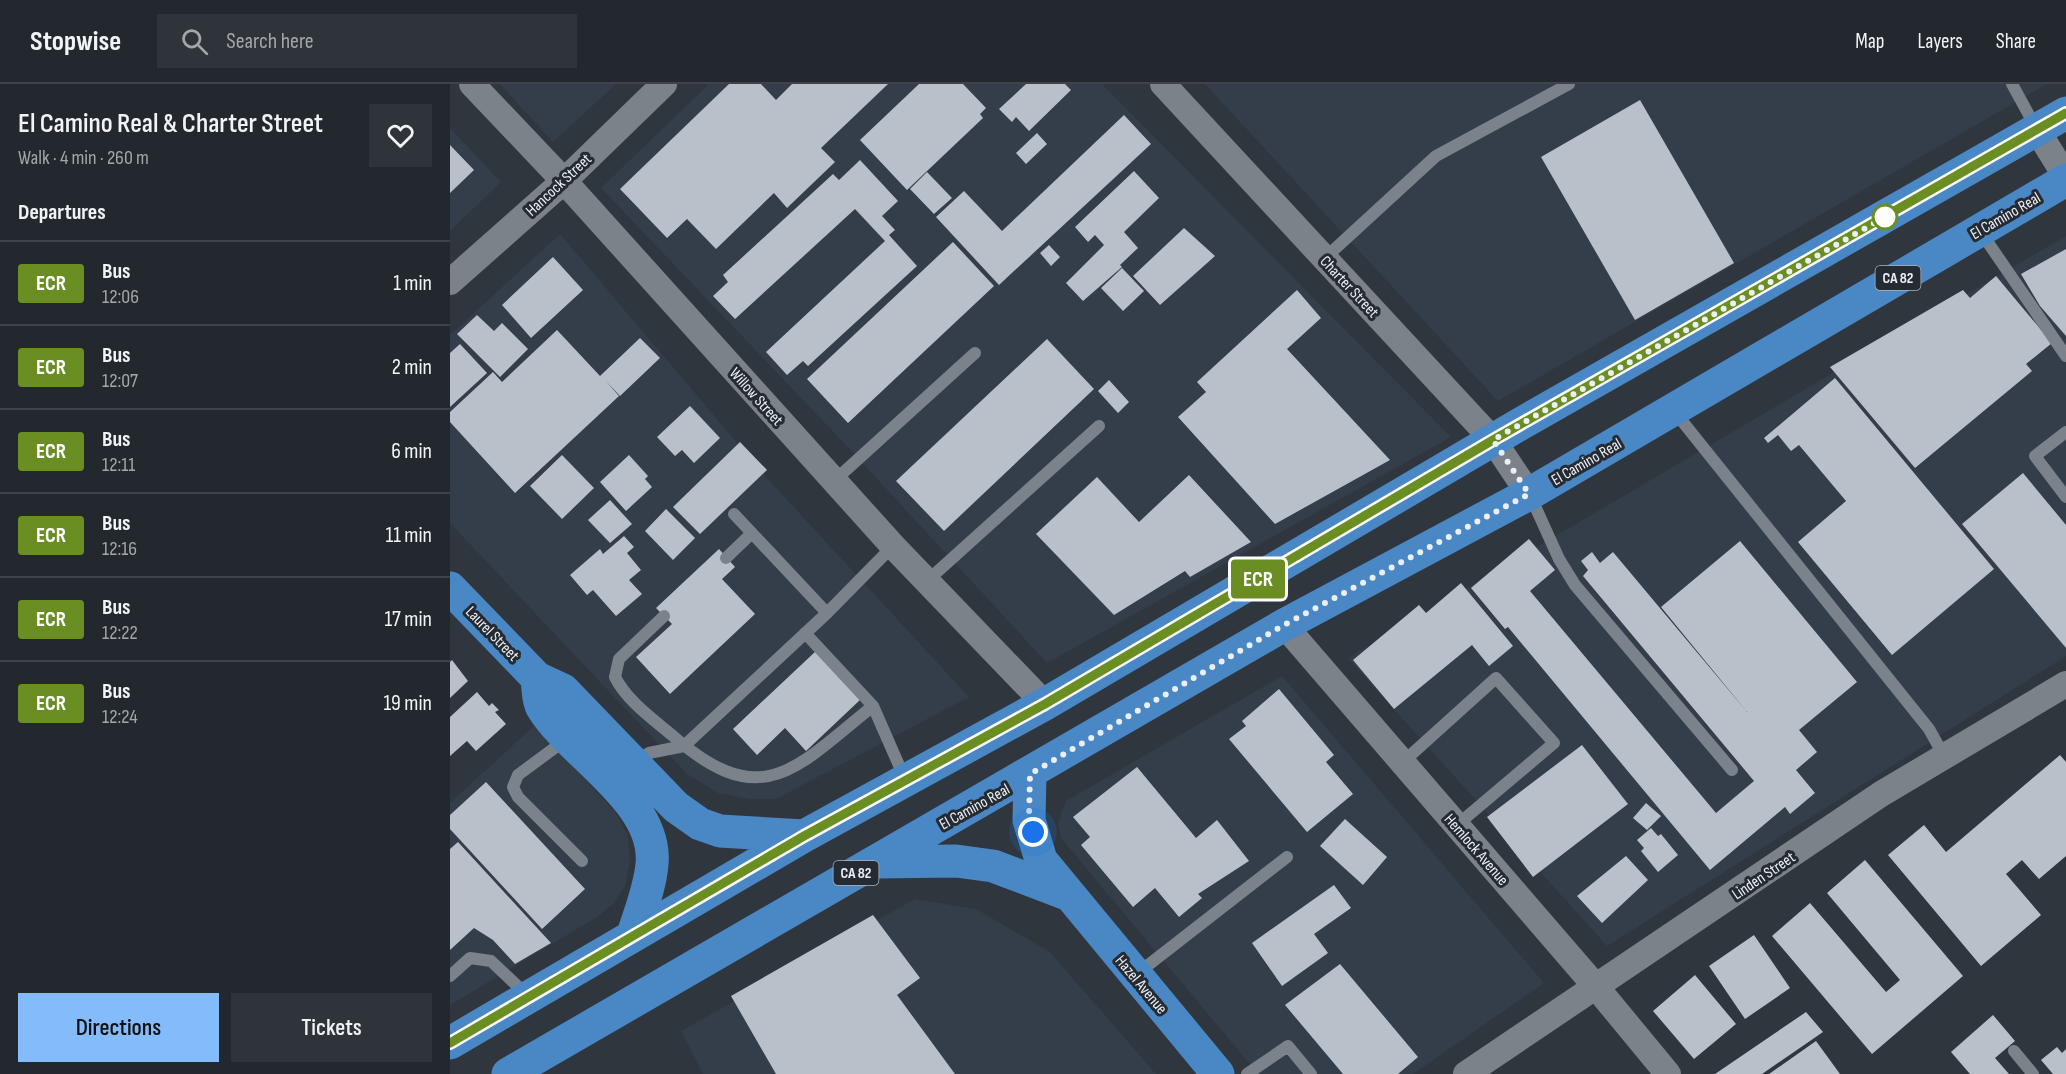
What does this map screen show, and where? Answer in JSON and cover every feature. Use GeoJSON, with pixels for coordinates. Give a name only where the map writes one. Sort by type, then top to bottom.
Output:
{"type":"FeatureCollection","features":[{"type":"Feature","properties":{"kind":"main road"},"geometry":{"type":"LineString","coordinates":[[452,1040],[804,836],[1045,704],[1493,440],[2066,113]]}},
{"type":"Feature","properties":{"kind":"main road","name":"El Camino Real"},"geometry":{"type":"LineString","coordinates":[[508,1074],[1284,625],[1529,494],[2066,178]]}},
{"type":"Feature","properties":{"kind":"main road","name":"Laurel Street"},"geometry":{"type":"LineString","coordinates":[[450,588],[537,678]]}},
{"type":"Feature","properties":{"kind":"main road"},"geometry":{"type":"LineString","coordinates":[[537,678],[542,708],[615,786],[640,817],[647,832],[653,862],[633,935]]}},
{"type":"Feature","properties":{"kind":"main road"},"geometry":{"type":"LineString","coordinates":[[537,678],[563,690],[676,807],[700,824],[720,831],[804,836]]}},
{"type":"Feature","properties":{"kind":"main road"},"geometry":{"type":"LineString","coordinates":[[569,738],[579,733],[586,733],[633,778],[643,772]]}},
{"type":"Feature","properties":{"kind":"main road","name":"Hazel Avenue"},"geometry":{"type":"LineString","coordinates":[[1030,774],[1029,820],[1041,860],[1218,1074]]}},
{"type":"Feature","properties":{"kind":"main road","name":"Hazel Avenue"},"geometry":{"type":"LineString","coordinates":[[874,862],[956,861],[993,866],[1067,894]]}},
{"type":"Feature","properties":{"kind":"street","name":"Willow Street"},"geometry":{"type":"LineString","coordinates":[[472,84],[564,181],[894,546],[1045,704]]}},
{"type":"Feature","properties":{"kind":"street","name":"Hancock Street"},"geometry":{"type":"LineString","coordinates":[[450,282],[564,181],[664,84]]}},
{"type":"Feature","properties":{"kind":"street","name":"Charter Street"},"geometry":{"type":"LineString","coordinates":[[1165,84],[1493,440],[1529,494]]}},
{"type":"Feature","properties":{"kind":"street"},"geometry":{"type":"LineString","coordinates":[[2037,130],[2066,178]]}},
{"type":"Feature","properties":{"kind":"street","name":"Hemlock Avenue"},"geometry":{"type":"LineString","coordinates":[[1284,625],[1597,988],[1668,1074]]}},
{"type":"Feature","properties":{"kind":"street","name":"Linden Street"},"geometry":{"type":"LineString","coordinates":[[1466,1074],[1881,795],[2066,684]]}},
{"type":"Feature","properties":{"kind":"lane"},"geometry":{"type":"LineString","coordinates":[[1325,258],[1436,156],[1569,84]]}},
{"type":"Feature","properties":{"kind":"lane"},"geometry":{"type":"LineString","coordinates":[[2012,84],[2037,130]]}},
{"type":"Feature","properties":{"kind":"lane"},"geometry":{"type":"LineString","coordinates":[[1980,230],[2066,356]]}},
{"type":"Feature","properties":{"kind":"lane"},"geometry":{"type":"LineString","coordinates":[[834,481],[975,353]]}},
{"type":"Feature","properties":{"kind":"lane"},"geometry":{"type":"LineString","coordinates":[[1673,410],[1929,729],[1944,756]]}},
{"type":"Feature","properties":{"kind":"lane"},"geometry":{"type":"LineString","coordinates":[[927,581],[1099,426]]}},
{"type":"Feature","properties":{"kind":"lane"},"geometry":{"type":"LineString","coordinates":[[2066,432],[2035,456],[2066,497]]}},
{"type":"Feature","properties":{"kind":"lane"},"geometry":{"type":"LineString","coordinates":[[1529,494],[1559,559],[1575,585],[1732,770]]}},
{"type":"Feature","properties":{"kind":"lane"},"geometry":{"type":"LineString","coordinates":[[734,514],[827,613]]}},
{"type":"Feature","properties":{"kind":"lane"},"geometry":{"type":"LineString","coordinates":[[726,558],[752,533]]}},
{"type":"Feature","properties":{"kind":"lane"},"geometry":{"type":"LineString","coordinates":[[643,772],[649,753],[684,746],[827,613],[894,546]]}},
{"type":"Feature","properties":{"kind":"lane"},"geometry":{"type":"LineString","coordinates":[[664,616],[619,659],[615,677],[619,686],[638,705],[684,746],[722,772],[760,779],[796,768],[873,706]]}},
{"type":"Feature","properties":{"kind":"lane"},"geometry":{"type":"LineString","coordinates":[[805,633],[873,706],[905,780]]}},
{"type":"Feature","properties":{"kind":"lane"},"geometry":{"type":"LineString","coordinates":[[1403,762],[1496,678],[1554,743],[1457,825]]}},
{"type":"Feature","properties":{"kind":"lane"},"geometry":{"type":"LineString","coordinates":[[569,738],[518,775],[513,787],[518,797],[582,861]]}},
{"type":"Feature","properties":{"kind":"lane"},"geometry":{"type":"LineString","coordinates":[[1134,975],[1287,856]]}},
{"type":"Feature","properties":{"kind":"lane"},"geometry":{"type":"LineString","coordinates":[[450,976],[470,958],[491,962],[528,997]]}},
{"type":"Feature","properties":{"kind":"lane"},"geometry":{"type":"LineString","coordinates":[[1247,1074],[1288,1046],[1311,1074]]}},
{"type":"Feature","properties":{"kind":"lane"},"geometry":{"type":"LineString","coordinates":[[2014,1051],[2033,1074]]}},
{"type":"Feature","properties":{"kind":"shaded area"},"geometry":{"type":"Polygon","coordinates":[[[500,84],[616,84],[553,142],[500,84]]]}},
{"type":"Feature","properties":{"kind":"shaded area"},"geometry":{"type":"Polygon","coordinates":[[[709,84],[1102,84],[1451,437],[1047,663],[844,443],[601,188],[709,84]]]}},
{"type":"Feature","properties":{"kind":"shaded area"},"geometry":{"type":"Polygon","coordinates":[[[1205,84],[2047,84],[1498,401],[1205,84]]]}},
{"type":"Feature","properties":{"kind":"shaded area"},"geometry":{"type":"Polygon","coordinates":[[[450,128],[501,182],[450,231],[450,128]]]}},
{"type":"Feature","properties":{"kind":"shaded area"},"geometry":{"type":"Polygon","coordinates":[[[560,234],[767,478],[969,697],[776,799],[749,799],[718,793],[687,774],[450,523],[450,335],[560,234]]]}},
{"type":"Feature","properties":{"kind":"shaded area"},"geometry":{"type":"Polygon","coordinates":[[[2066,236],[2066,656],[1607,946],[1348,658],[2066,236]]]}},
{"type":"Feature","properties":{"kind":"shaded area"},"geometry":{"type":"Polygon","coordinates":[[[1282,676],[1544,983],[1413,1074],[1258,1074],[1061,838],[1058,823],[1066,801],[1282,676]]]}},
{"type":"Feature","properties":{"kind":"shaded area"},"geometry":{"type":"Polygon","coordinates":[[[535,725],[615,812],[628,835],[630,861],[625,886],[613,904],[597,917],[450,1005],[450,803],[535,725]]]}},
{"type":"Feature","properties":{"kind":"shaded area"},"geometry":{"type":"Polygon","coordinates":[[[915,899],[976,909],[1050,952],[1156,1074],[703,1074],[681,1031],[915,899]]]}},
{"type":"Feature","properties":{"kind":"building"},"geometry":{"type":"Polygon","coordinates":[[[729,84],[761,84],[776,100],[792,84],[888,84],[821,148],[835,162],[787,208],[774,193],[716,249],[687,219],[667,238],[620,189],[729,84]]]}},
{"type":"Feature","properties":{"kind":"building"},"geometry":{"type":"Polygon","coordinates":[[[919,84],[963,84],[986,108],[980,114],[983,118],[907,190],[860,140],[919,84]]]}},
{"type":"Feature","properties":{"kind":"building"},"geometry":{"type":"Polygon","coordinates":[[[1026,84],[1065,84],[1071,90],[1029,131],[1016,117],[1012,122],[999,109],[1026,84]]]}},
{"type":"Feature","properties":{"kind":"building"},"geometry":{"type":"Polygon","coordinates":[[[1640,100],[1734,263],[1635,320],[1541,157],[1640,100]]]}},
{"type":"Feature","properties":{"kind":"building"},"geometry":{"type":"Polygon","coordinates":[[[1124,115],[1151,144],[999,285],[936,217],[964,191],[1002,231],[1124,115]]]}},
{"type":"Feature","properties":{"kind":"building"},"geometry":{"type":"Polygon","coordinates":[[[1037,133],[1047,144],[1026,164],[1016,153],[1037,133]]]}},
{"type":"Feature","properties":{"kind":"building"},"geometry":{"type":"Polygon","coordinates":[[[450,145],[474,170],[450,193],[450,145]]]}},
{"type":"Feature","properties":{"kind":"building"},"geometry":{"type":"Polygon","coordinates":[[[860,160],[898,201],[882,216],[895,230],[889,235],[917,266],[808,366],[803,361],[787,375],[766,352],[885,241],[855,209],[735,319],[713,296],[728,282],[723,275],[833,174],[839,180],[860,160]]]}},
{"type":"Feature","properties":{"kind":"building"},"geometry":{"type":"Polygon","coordinates":[[[1134,171],[1159,198],[1124,232],[1138,248],[1120,265],[1122,267],[1083,301],[1066,283],[1104,245],[1095,235],[1088,242],[1075,227],[1134,171]]]}},
{"type":"Feature","properties":{"kind":"building"},"geometry":{"type":"Polygon","coordinates":[[[927,172],[952,198],[934,214],[910,189],[927,172]]]}},
{"type":"Feature","properties":{"kind":"building"},"geometry":{"type":"Polygon","coordinates":[[[1184,228],[1215,256],[1160,305],[1133,276],[1184,228]]]}},
{"type":"Feature","properties":{"kind":"building"},"geometry":{"type":"Polygon","coordinates":[[[953,242],[994,286],[848,423],[807,379],[953,242]]]}},
{"type":"Feature","properties":{"kind":"building"},"geometry":{"type":"Polygon","coordinates":[[[1049,245],[1060,257],[1051,266],[1040,253],[1049,245]]]}},
{"type":"Feature","properties":{"kind":"building"},"geometry":{"type":"Polygon","coordinates":[[[2066,249],[2066,336],[2040,306],[2021,274],[2066,249]]]}},
{"type":"Feature","properties":{"kind":"building"},"geometry":{"type":"Polygon","coordinates":[[[553,257],[583,290],[531,338],[502,305],[553,257]]]}},
{"type":"Feature","properties":{"kind":"building"},"geometry":{"type":"Polygon","coordinates":[[[1122,268],[1144,291],[1123,311],[1101,288],[1122,268]]]}},
{"type":"Feature","properties":{"kind":"building"},"geometry":{"type":"Polygon","coordinates":[[[1996,276],[2052,343],[2026,364],[2032,371],[1915,468],[1830,367],[1963,290],[1970,298],[1996,276]]]}},
{"type":"Feature","properties":{"kind":"building"},"geometry":{"type":"Polygon","coordinates":[[[1297,290],[1321,318],[1287,349],[1390,460],[1275,524],[1178,417],[1206,392],[1197,382],[1297,290]]]}},
{"type":"Feature","properties":{"kind":"building"},"geometry":{"type":"Polygon","coordinates":[[[477,315],[494,331],[502,323],[528,349],[500,377],[457,334],[477,315]]]}},
{"type":"Feature","properties":{"kind":"building"},"geometry":{"type":"Polygon","coordinates":[[[557,330],[600,376],[640,338],[660,358],[620,396],[605,380],[619,396],[515,493],[450,422],[450,412],[493,372],[502,382],[557,330]]]}},
{"type":"Feature","properties":{"kind":"building"},"geometry":{"type":"Polygon","coordinates":[[[1047,339],[1094,389],[944,531],[896,481],[1047,339]]]}},
{"type":"Feature","properties":{"kind":"building"},"geometry":{"type":"Polygon","coordinates":[[[460,344],[487,373],[450,407],[450,353],[460,344]]]}},
{"type":"Feature","properties":{"kind":"building"},"geometry":{"type":"Polygon","coordinates":[[[1835,378],[1994,569],[1892,655],[1798,542],[1846,501],[1799,445],[1791,451],[1778,435],[1768,443],[1764,438],[1835,378]]]}},
{"type":"Feature","properties":{"kind":"building"},"geometry":{"type":"Polygon","coordinates":[[[1109,380],[1129,402],[1118,413],[1098,391],[1109,380]]]}},
{"type":"Feature","properties":{"kind":"building"},"geometry":{"type":"Polygon","coordinates":[[[690,406],[720,438],[694,463],[682,450],[675,456],[657,437],[690,406]]]}},
{"type":"Feature","properties":{"kind":"building"},"geometry":{"type":"Polygon","coordinates":[[[740,442],[767,470],[700,534],[673,507],[740,442]]]}},
{"type":"Feature","properties":{"kind":"building"},"geometry":{"type":"Polygon","coordinates":[[[562,455],[594,488],[562,519],[530,486],[562,455]]]}},
{"type":"Feature","properties":{"kind":"building"},"geometry":{"type":"Polygon","coordinates":[[[629,455],[648,476],[645,479],[652,487],[626,511],[600,482],[629,455]]]}},
{"type":"Feature","properties":{"kind":"building"},"geometry":{"type":"Polygon","coordinates":[[[2023,473],[2066,525],[2066,648],[1962,524],[2023,473]]]}},
{"type":"Feature","properties":{"kind":"building"},"geometry":{"type":"Polygon","coordinates":[[[1189,475],[1251,542],[1190,577],[1185,571],[1114,615],[1036,534],[1097,477],[1139,522],[1189,475]]]}},
{"type":"Feature","properties":{"kind":"building"},"geometry":{"type":"Polygon","coordinates":[[[610,500],[632,524],[610,543],[588,520],[610,500]]]}},
{"type":"Feature","properties":{"kind":"building"},"geometry":{"type":"Polygon","coordinates":[[[666,509],[695,538],[673,560],[645,531],[666,509]]]}},
{"type":"Feature","properties":{"kind":"building"},"geometry":{"type":"Polygon","coordinates":[[[624,536],[634,547],[627,553],[641,570],[629,580],[642,594],[616,616],[593,590],[587,595],[570,575],[600,549],[603,554],[624,536]]]}},
{"type":"Feature","properties":{"kind":"building"},"geometry":{"type":"Polygon","coordinates":[[[1529,539],[1555,570],[1530,591],[1716,813],[1754,781],[1583,576],[1588,570],[1581,561],[1592,552],[1600,563],[1613,552],[1747,712],[1661,607],[1740,541],[1857,682],[1799,730],[1817,752],[1796,770],[1815,793],[1790,814],[1785,807],[1710,870],[1508,627],[1505,629],[1471,588],[1529,539]]]}},
{"type":"Feature","properties":{"kind":"building"},"geometry":{"type":"Polygon","coordinates":[[[719,549],[735,567],[722,579],[755,614],[670,694],[636,657],[672,624],[656,608],[719,549]]]}},
{"type":"Feature","properties":{"kind":"building"},"geometry":{"type":"Polygon","coordinates":[[[1461,583],[1513,646],[1489,666],[1472,645],[1394,709],[1353,660],[1419,605],[1426,613],[1461,583]]]}},
{"type":"Feature","properties":{"kind":"building"},"geometry":{"type":"Polygon","coordinates":[[[816,651],[861,699],[806,751],[785,728],[757,755],[733,729],[816,651]]]}},
{"type":"Feature","properties":{"kind":"building"},"geometry":{"type":"Polygon","coordinates":[[[452,660],[468,681],[450,698],[450,662],[452,660]]]}},
{"type":"Feature","properties":{"kind":"building"},"geometry":{"type":"Polygon","coordinates":[[[1279,689],[1334,755],[1326,762],[1353,794],[1307,832],[1229,739],[1246,726],[1242,721],[1279,689]]]}},
{"type":"Feature","properties":{"kind":"building"},"geometry":{"type":"Polygon","coordinates":[[[477,692],[489,706],[492,703],[499,710],[495,712],[506,724],[476,751],[467,741],[450,756],[450,717],[477,692]]]}},
{"type":"Feature","properties":{"kind":"building"},"geometry":{"type":"Polygon","coordinates":[[[1582,745],[1628,804],[1533,877],[1487,817],[1582,745]]]}},
{"type":"Feature","properties":{"kind":"building"},"geometry":{"type":"Polygon","coordinates":[[[2060,755],[2066,762],[2066,856],[2039,879],[2022,860],[2006,874],[2041,915],[1981,966],[1888,855],[1924,825],[1946,852],[2060,755]]]}},
{"type":"Feature","properties":{"kind":"building"},"geometry":{"type":"Polygon","coordinates":[[[1137,767],[1196,838],[1217,820],[1249,861],[1198,894],[1202,898],[1179,917],[1155,888],[1133,907],[1081,845],[1090,837],[1073,817],[1137,767]]]}},
{"type":"Feature","properties":{"kind":"building"},"geometry":{"type":"Polygon","coordinates":[[[486,782],[585,889],[542,929],[450,829],[450,815],[486,782]]]}},
{"type":"Feature","properties":{"kind":"building"},"geometry":{"type":"Polygon","coordinates":[[[1646,803],[1661,816],[1647,830],[1633,818],[1646,803]]]}},
{"type":"Feature","properties":{"kind":"building"},"geometry":{"type":"Polygon","coordinates":[[[1345,819],[1387,857],[1363,885],[1320,846],[1345,819]]]}},
{"type":"Feature","properties":{"kind":"building"},"geometry":{"type":"Polygon","coordinates":[[[1651,828],[1658,836],[1661,834],[1678,855],[1658,872],[1641,851],[1644,848],[1637,840],[1651,828]]]}},
{"type":"Feature","properties":{"kind":"building"},"geometry":{"type":"Polygon","coordinates":[[[458,842],[551,943],[515,964],[493,940],[474,928],[450,950],[450,849],[458,842]]]}},
{"type":"Feature","properties":{"kind":"building"},"geometry":{"type":"Polygon","coordinates":[[[1626,856],[1648,880],[1602,923],[1577,896],[1626,856]]]}},
{"type":"Feature","properties":{"kind":"building"},"geometry":{"type":"Polygon","coordinates":[[[1865,860],[1963,976],[1872,1054],[1772,936],[1810,903],[1886,992],[1900,980],[1827,893],[1865,860]]]}},
{"type":"Feature","properties":{"kind":"building"},"geometry":{"type":"Polygon","coordinates":[[[1334,885],[1351,908],[1314,934],[1328,953],[1282,986],[1252,943],[1334,885]]]}},
{"type":"Feature","properties":{"kind":"building"},"geometry":{"type":"Polygon","coordinates":[[[873,915],[920,978],[897,995],[955,1074],[776,1074],[731,996],[873,915]]]}},
{"type":"Feature","properties":{"kind":"building"},"geometry":{"type":"Polygon","coordinates":[[[1754,935],[1790,988],[1745,1019],[1709,966],[1754,935]]]}},
{"type":"Feature","properties":{"kind":"building"},"geometry":{"type":"Polygon","coordinates":[[[1340,964],[1418,1057],[1398,1074],[1343,1074],[1285,1005],[1340,964]]]}},
{"type":"Feature","properties":{"kind":"building"},"geometry":{"type":"Polygon","coordinates":[[[1695,975],[1736,1024],[1694,1059],[1653,1011],[1695,975]]]}},
{"type":"Feature","properties":{"kind":"building"},"geometry":{"type":"Polygon","coordinates":[[[1806,1012],[1823,1032],[1762,1074],[1715,1074],[1806,1012]]]}},
{"type":"Feature","properties":{"kind":"building"},"geometry":{"type":"Polygon","coordinates":[[[1993,1015],[2015,1041],[1995,1058],[2009,1074],[1970,1074],[1951,1052],[1993,1015]]]}},
{"type":"Feature","properties":{"kind":"building"},"geometry":{"type":"Polygon","coordinates":[[[1816,1041],[1840,1074],[1769,1074],[1816,1041]]]}},
{"type":"Feature","properties":{"kind":"building"},"geometry":{"type":"Polygon","coordinates":[[[2057,1047],[2062,1053],[2066,1049],[2066,1074],[2053,1074],[2041,1060],[2057,1047]]]}},
{"type":"Feature","properties":{"kind":"bus line","name":"ECR"},"geometry":{"type":"LineString","coordinates":[[450,1043],[804,836],[1045,704],[1493,440],[2066,113]]}},
{"type":"Feature","properties":{"kind":"route"},"geometry":{"type":"LineString","coordinates":[[1033,832],[1029,820],[1030,774],[1284,625],[1529,494],[1493,440],[1885,217]]}}]}
